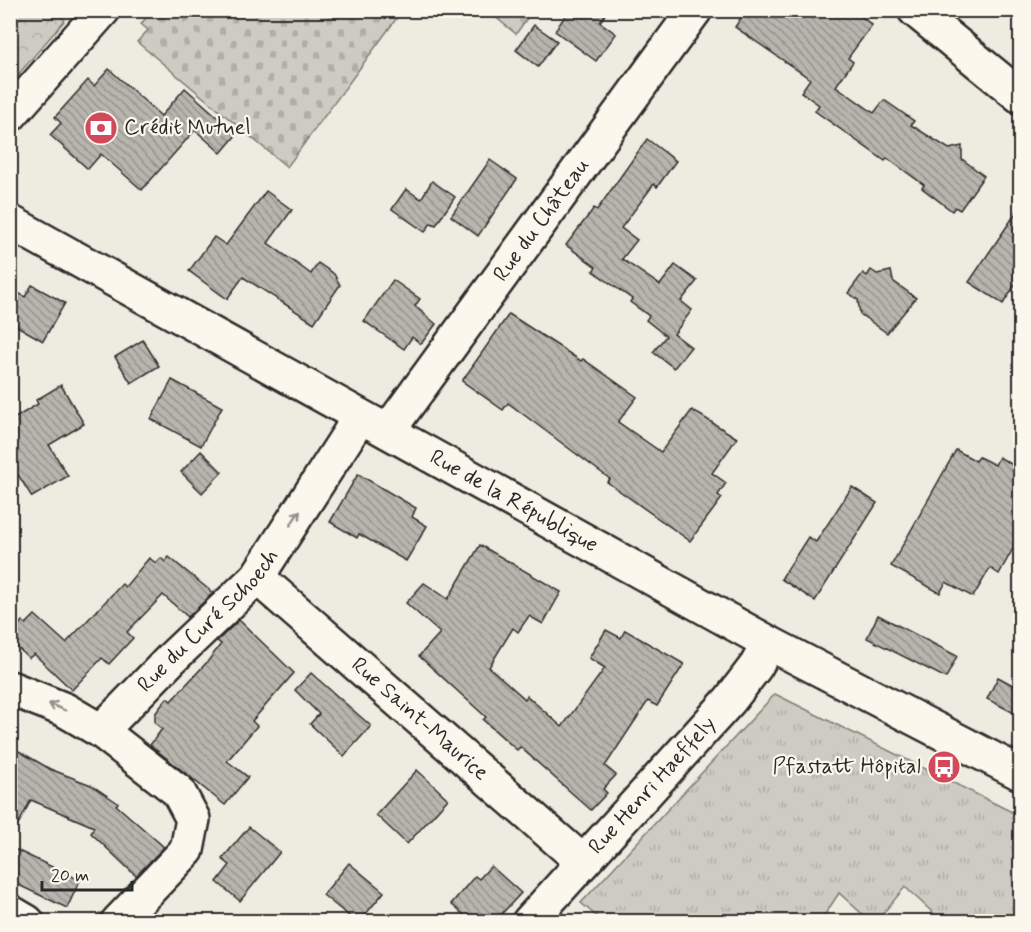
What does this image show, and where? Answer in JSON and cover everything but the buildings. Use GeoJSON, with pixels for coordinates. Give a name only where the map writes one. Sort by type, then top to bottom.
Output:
{"type":"FeatureCollection","features":[{"type":"Feature","properties":{"kind":"street"},"geometry":{"type":"LineString","coordinates":[[10,115],[104,10]]}},
{"type":"Feature","properties":{"kind":"street","name":"Rue du Château"},"geometry":{"type":"LineString","coordinates":[[374,424],[694,10]]}},
{"type":"Feature","properties":{"kind":"street"},"geometry":{"type":"LineString","coordinates":[[915,10],[1020,96]]}},
{"type":"Feature","properties":{"kind":"street","name":"Rue de la République"},"geometry":{"type":"LineString","coordinates":[[10,222],[769,643],[1020,773]]}},
{"type":"Feature","properties":{"kind":"street","name":"Rue du Curé Schoech"},"geometry":{"type":"LineString","coordinates":[[101,731],[172,658],[257,577],[374,424]]}},
{"type":"Feature","properties":{"kind":"street","name":"Rue Saint-Maurice"},"geometry":{"type":"LineString","coordinates":[[257,577],[584,862]]}},
{"type":"Feature","properties":{"kind":"street","name":"Rue Henri Haeffely"},"geometry":{"type":"LineString","coordinates":[[529,921],[730,700],[756,666],[769,643]]}},
{"type":"Feature","properties":{"kind":"street"},"geometry":{"type":"LineString","coordinates":[[10,688],[65,710],[101,731],[178,791],[194,819],[187,850],[118,921]]}},
{"type":"Feature","properties":{"kind":"street"},"geometry":{"type":"LineString","coordinates":[[10,912],[27,921]]}},
{"type":"Feature","properties":{"kind":"green space"},"geometry":{"type":"Polygon","coordinates":[[[11,10],[54,11],[65,20],[11,83],[11,10]]]}},
{"type":"Feature","properties":{"kind":"green space"},"geometry":{"type":"Polygon","coordinates":[[[148,11],[402,11],[287,167],[137,42],[148,30],[141,24],[150,13],[148,11]]]}},
{"type":"Feature","properties":{"kind":"green space"},"geometry":{"type":"Polygon","coordinates":[[[488,11],[532,11],[516,34],[488,11]]]}},
{"type":"Feature","properties":{"kind":"green space"},"geometry":{"type":"Polygon","coordinates":[[[775,694],[1020,816],[1020,921],[942,921],[905,887],[876,922],[870,921],[839,893],[820,922],[602,921],[581,903],[775,694]]]}},
{"type":"Feature","properties":{"kind":"place","name":"Crédit Mutuel"},"geometry":{"type":"Point","coordinates":[101,128]}},
{"type":"Feature","properties":{"kind":"place","name":"Pfastatt Hôpital"},"geometry":{"type":"Point","coordinates":[944,767]}}]}
